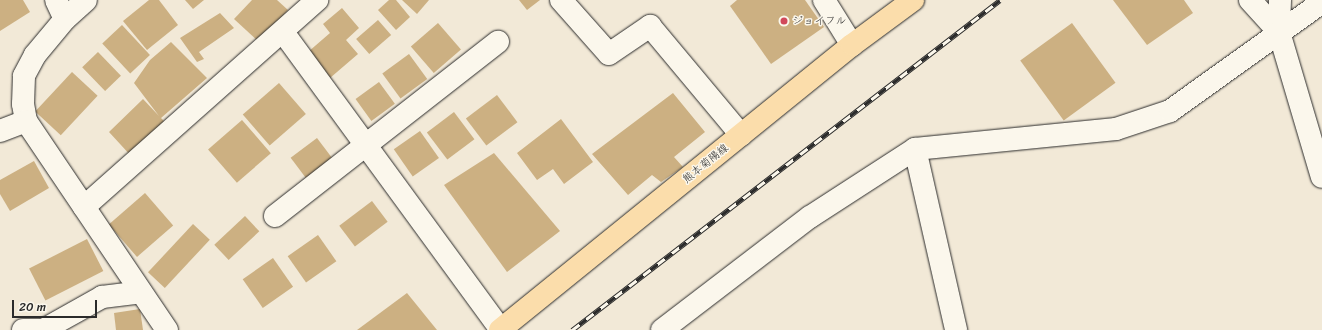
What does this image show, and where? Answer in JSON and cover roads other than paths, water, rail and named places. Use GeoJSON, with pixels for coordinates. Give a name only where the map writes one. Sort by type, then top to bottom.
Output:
{"type":"FeatureCollection","features":[{"type":"Feature","properties":{"kind":"main road","name":"熊本菊陽線"},"geometry":{"type":"LineString","coordinates":[[501,330],[852,45],[912,0]]}},
{"type":"Feature","properties":{"kind":"street"},"geometry":{"type":"LineString","coordinates":[[86,0],[61,10],[24,76],[23,104],[26,121],[167,330]]}},
{"type":"Feature","properties":{"kind":"street"},"geometry":{"type":"LineString","coordinates":[[84,207],[283,32],[317,0]]}},
{"type":"Feature","properties":{"kind":"street"},"geometry":{"type":"LineString","coordinates":[[561,0],[610,54],[650,26],[742,135]]}},
{"type":"Feature","properties":{"kind":"street"},"geometry":{"type":"LineString","coordinates":[[824,0],[852,45]]}},
{"type":"Feature","properties":{"kind":"street"},"geometry":{"type":"LineString","coordinates":[[1250,0],[1278,32]]}},
{"type":"Feature","properties":{"kind":"street"},"geometry":{"type":"LineString","coordinates":[[1280,0],[1278,32],[1322,177]]}},
{"type":"Feature","properties":{"kind":"street"},"geometry":{"type":"LineString","coordinates":[[662,330],[810,218],[914,148],[1116,129],[1170,111],[1278,32],[1322,2]]}},
{"type":"Feature","properties":{"kind":"street"},"geometry":{"type":"LineString","coordinates":[[283,32],[501,330]]}},
{"type":"Feature","properties":{"kind":"street"},"geometry":{"type":"LineString","coordinates":[[275,216],[498,42]]}},
{"type":"Feature","properties":{"kind":"street"},"geometry":{"type":"LineString","coordinates":[[0,131],[26,121]]}},
{"type":"Feature","properties":{"kind":"street"},"geometry":{"type":"LineString","coordinates":[[914,148],[956,330]]}},
{"type":"Feature","properties":{"kind":"street"},"geometry":{"type":"LineString","coordinates":[[23,330],[43,330],[102,297],[141,292]]}},
{"type":"Feature","properties":{"kind":"railway"},"geometry":{"type":"LineString","coordinates":[[572,330],[1000,0]]}},
{"type":"Feature","properties":{"kind":"place","name":"ジョイフル"},"geometry":{"type":"Point","coordinates":[784,21]}}]}
